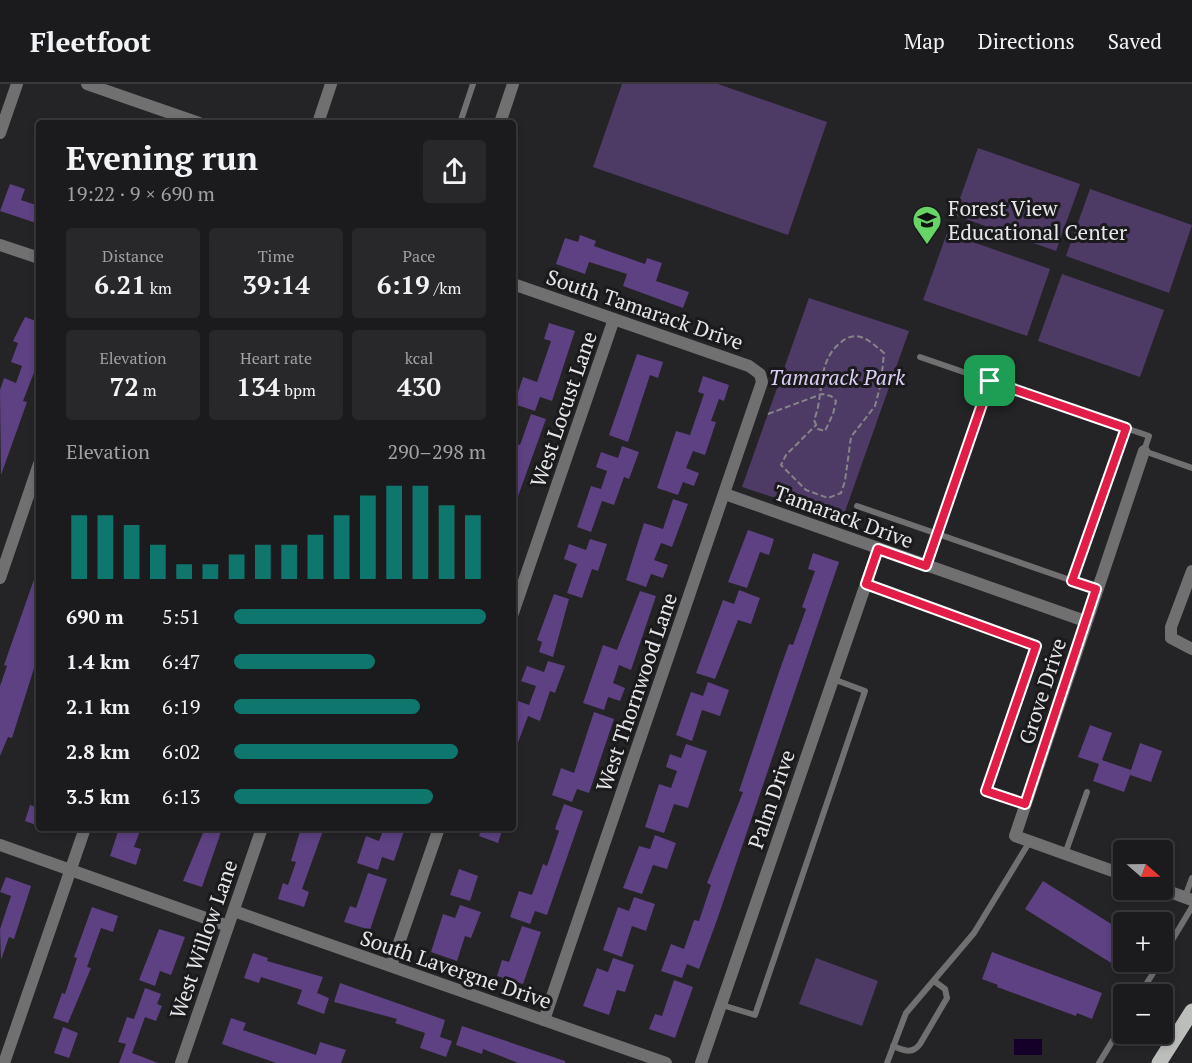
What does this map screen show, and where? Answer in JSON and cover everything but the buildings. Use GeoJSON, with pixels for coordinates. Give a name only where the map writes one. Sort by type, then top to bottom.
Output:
{"type":"FeatureCollection","features":[{"type":"Feature","properties":{"kind":"main road"},"geometry":{"type":"LineString","coordinates":[[1159,1063],[1192,1011]]}},
{"type":"Feature","properties":{"kind":"street"},"geometry":{"type":"LineString","coordinates":[[0,133],[17,84]]}},
{"type":"Feature","properties":{"kind":"street"},"geometry":{"type":"LineString","coordinates":[[87,84],[190,120]]}},
{"type":"Feature","properties":{"kind":"street"},"geometry":{"type":"LineString","coordinates":[[319,120],[331,84]]}},
{"type":"Feature","properties":{"kind":"street"},"geometry":{"type":"LineString","coordinates":[[501,120],[513,84]]}},
{"type":"Feature","properties":{"kind":"street"},"geometry":{"type":"LineString","coordinates":[[0,244],[36,257]]}},
{"type":"Feature","properties":{"kind":"street","name":"South Tamarack Drive"},"geometry":{"type":"LineString","coordinates":[[516,285],[749,366],[762,376]]}},
{"type":"Feature","properties":{"kind":"street","name":"West Locust Lane"},"geometry":{"type":"LineString","coordinates":[[516,605],[614,319]]}},
{"type":"Feature","properties":{"kind":"street","name":"West Thornwood Lane"},"geometry":{"type":"LineString","coordinates":[[544,1020],[759,397],[762,376]]}},
{"type":"Feature","properties":{"kind":"street","name":"Grove Drive"},"geometry":{"type":"LineString","coordinates":[[1030,841],[1015,836],[1085,621],[1144,451]]}},
{"type":"Feature","properties":{"kind":"street"},"geometry":{"type":"LineString","coordinates":[[0,578],[36,473]]}},
{"type":"Feature","properties":{"kind":"street","name":"Tamarack Drive"},"geometry":{"type":"LineString","coordinates":[[725,494],[1085,621]]}},
{"type":"Feature","properties":{"kind":"street","name":"Palm Drive"},"geometry":{"type":"LineString","coordinates":[[701,1063],[878,549]]}},
{"type":"Feature","properties":{"kind":"street"},"geometry":{"type":"LineString","coordinates":[[1191,574],[1171,627],[1171,638],[1192,649]]}},
{"type":"Feature","properties":{"kind":"street"},"geometry":{"type":"LineString","coordinates":[[4,1063],[84,831]]}},
{"type":"Feature","properties":{"kind":"street","name":"West Willow Lane"},"geometry":{"type":"LineString","coordinates":[[182,1063],[261,831]]}},
{"type":"Feature","properties":{"kind":"street"},"geometry":{"type":"LineString","coordinates":[[392,966],[438,831]]}},
{"type":"Feature","properties":{"kind":"street"},"geometry":{"type":"LineString","coordinates":[[1030,841],[1113,871]]}},
{"type":"Feature","properties":{"kind":"street"},"geometry":{"type":"LineString","coordinates":[[0,845],[228,926]]}},
{"type":"Feature","properties":{"kind":"street"},"geometry":{"type":"LineString","coordinates":[[1173,894],[1190,902]]}},
{"type":"Feature","properties":{"kind":"street","name":"South Lavergne Drive"},"geometry":{"type":"LineString","coordinates":[[234,910],[666,1063]]}},
{"type":"Feature","properties":{"kind":"lane"},"geometry":{"type":"LineString","coordinates":[[461,120],[473,84]]}},
{"type":"Feature","properties":{"kind":"lane"},"geometry":{"type":"LineString","coordinates":[[920,357],[1149,436],[1144,451],[1192,468]]}},
{"type":"Feature","properties":{"kind":"lane"},"geometry":{"type":"LineString","coordinates":[[926,566],[990,381]]}},
{"type":"Feature","properties":{"kind":"lane"},"geometry":{"type":"LineString","coordinates":[[1072,581],[1126,428]]}},
{"type":"Feature","properties":{"kind":"lane"},"geometry":{"type":"LineString","coordinates":[[857,506],[1096,589]]}},
{"type":"Feature","properties":{"kind":"lane"},"geometry":{"type":"LineString","coordinates":[[866,584],[1036,646],[986,791],[1025,804]]}},
{"type":"Feature","properties":{"kind":"lane"},"geometry":{"type":"LineString","coordinates":[[721,1005],[755,1015],[759,1004],[866,691],[833,680]]}},
{"type":"Feature","properties":{"kind":"lane"},"geometry":{"type":"LineString","coordinates":[[1065,854],[1087,792]]}},
{"type":"Feature","properties":{"kind":"lane"},"geometry":{"type":"LineString","coordinates":[[887,1063],[906,1013],[974,933],[1030,841]]}},
{"type":"Feature","properties":{"kind":"lane"},"geometry":{"type":"LineString","coordinates":[[1173,935],[1190,902],[1192,878]]}},
{"type":"Feature","properties":{"kind":"lane"},"geometry":{"type":"LineString","coordinates":[[893,1046],[908,1051],[917,1049],[947,998],[945,989],[933,981]]}},
{"type":"Feature","properties":{"kind":"lane"},"geometry":{"type":"LineString","coordinates":[[1099,1063],[1113,1040]]}},
{"type":"Feature","properties":{"kind":"path"},"geometry":{"type":"LineString","coordinates":[[768,414],[822,394],[831,396],[836,401],[825,431],[816,425],[814,420],[822,394],[820,382],[827,357],[847,337],[855,335],[868,339],[884,353],[881,383],[875,406],[851,437],[846,481],[841,493],[828,498],[806,490],[781,465],[786,455],[816,425]]}},
{"type":"Feature","properties":{"kind":"green space"},"geometry":{"type":"Polygon","coordinates":[[[622,84],[718,84],[827,122],[788,235],[593,167],[622,84]]]}},
{"type":"Feature","properties":{"kind":"green space"},"geometry":{"type":"Polygon","coordinates":[[[978,148],[1080,184],[1056,251],[954,215],[978,148]]]}},
{"type":"Feature","properties":{"kind":"green space"},"geometry":{"type":"Polygon","coordinates":[[[1090,189],[1192,225],[1169,293],[1066,256],[1090,189]]]}},
{"type":"Feature","properties":{"kind":"green space"},"geometry":{"type":"Polygon","coordinates":[[[947,233],[1050,269],[1027,336],[923,300],[947,233]]]}},
{"type":"Feature","properties":{"kind":"green space"},"geometry":{"type":"Polygon","coordinates":[[[1062,274],[1164,310],[1140,377],[1038,341],[1062,274]]]}},
{"type":"Feature","properties":{"kind":"green space","name":"Tamarack Park"},"geometry":{"type":"Polygon","coordinates":[[[809,298],[909,331],[842,520],[742,487],[809,298]]]}},
{"type":"Feature","properties":{"kind":"green space"},"geometry":{"type":"Polygon","coordinates":[[[816,958],[878,981],[862,1026],[799,1004],[816,958]]]}},
{"type":"Feature","properties":{"kind":"shaded area"},"geometry":{"type":"Polygon","coordinates":[[[1014,1039],[1042,1039],[1042,1055],[1014,1055],[1014,1039]]]}},
{"type":"Feature","properties":{"kind":"place","name":"Forest View Educational Center"},"geometry":{"type":"Point","coordinates":[927,246]}},
{"type":"Feature","properties":{"kind":"route"},"geometry":{"type":"LineString","coordinates":[[990,381],[1126,428],[1072,581],[1096,589],[1025,804],[986,791],[1036,646],[866,584],[878,549],[926,566],[990,381]]}}]}
